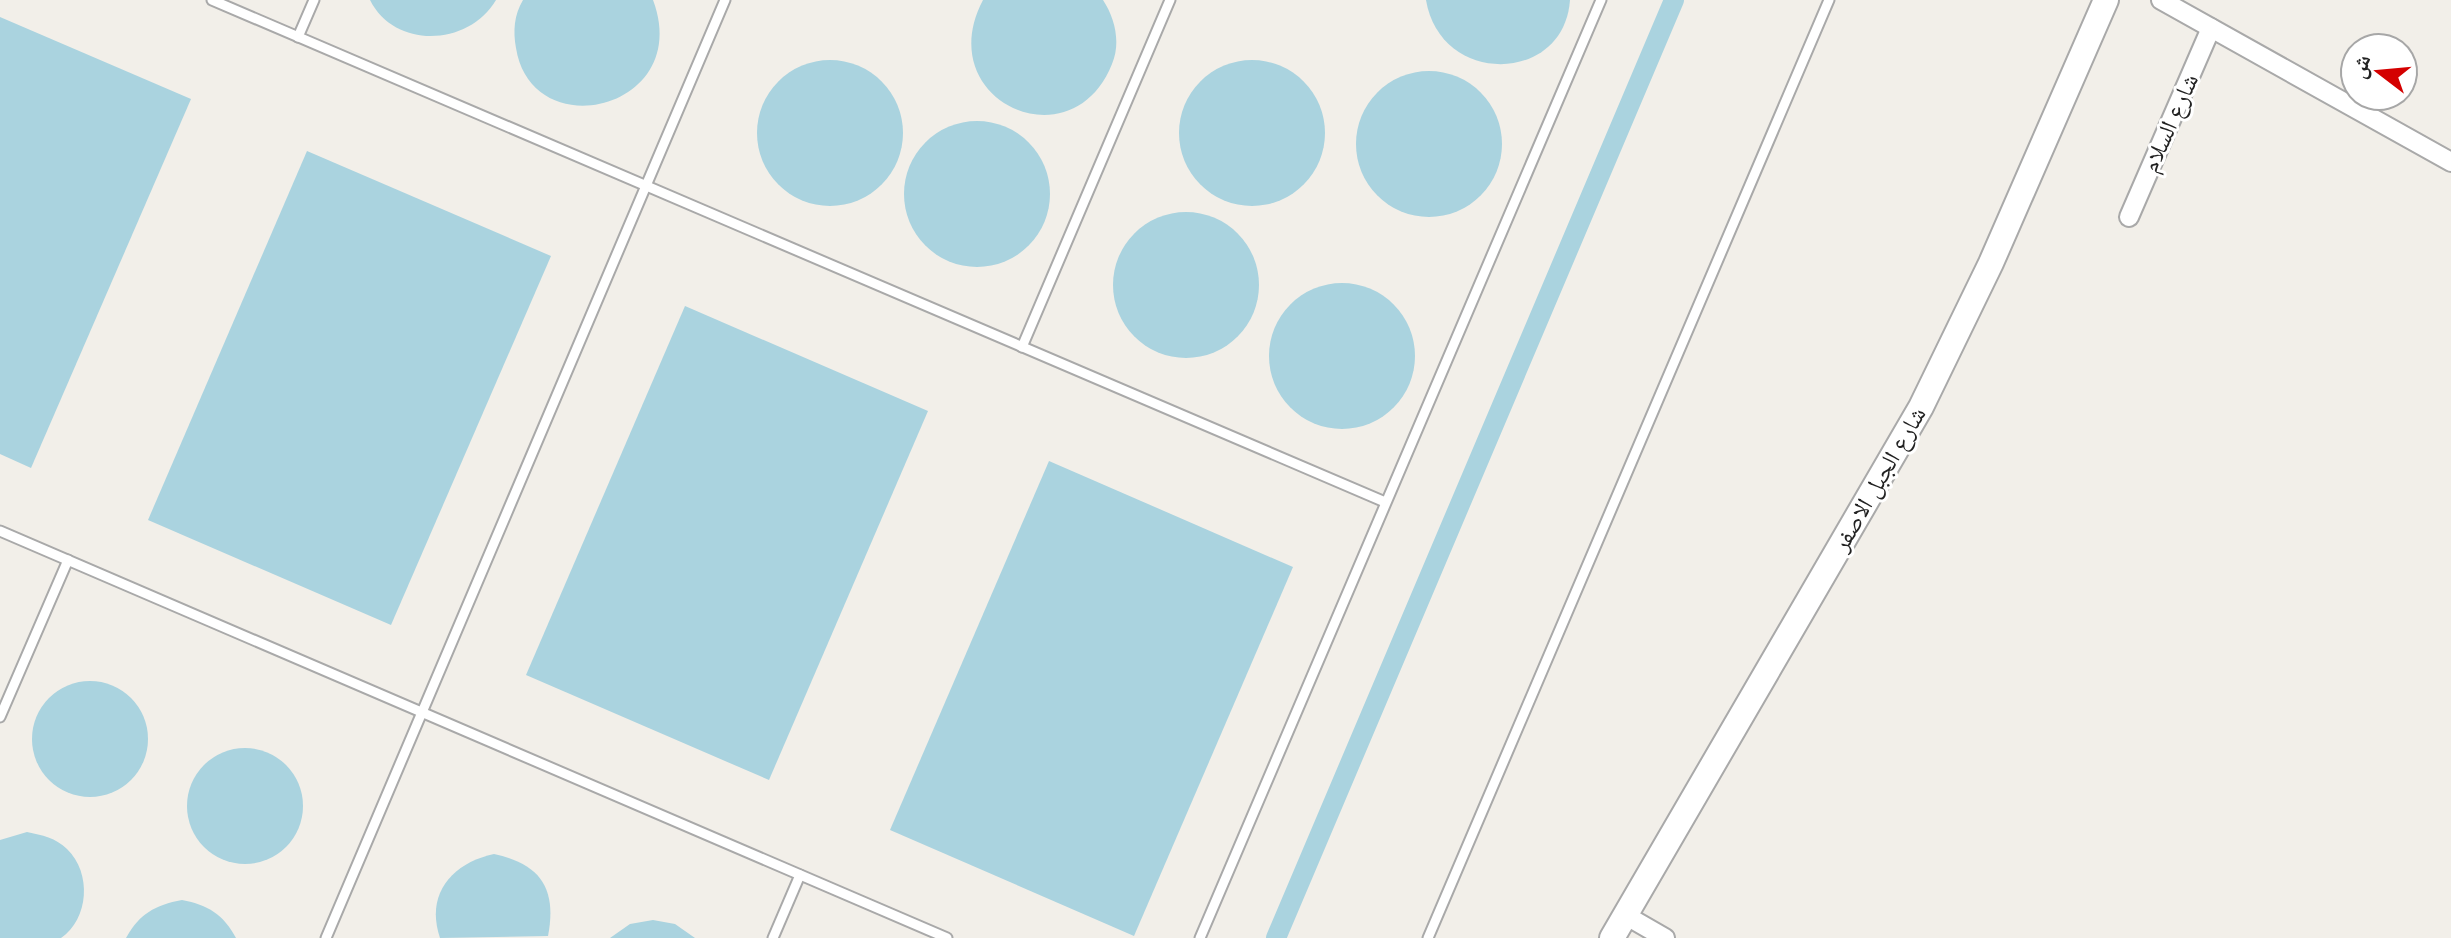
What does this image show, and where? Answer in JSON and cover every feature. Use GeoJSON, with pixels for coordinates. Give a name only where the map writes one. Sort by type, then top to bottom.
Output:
{"type":"FeatureCollection","features":[{"type":"Feature","properties":{"kind":"street","name":"شارع الجبل الاصفر"},"geometry":{"type":"LineString","coordinates":[[1612,938],[1921,407],[1985,275],[2106,0]]}},
{"type":"Feature","properties":{"kind":"street"},"geometry":{"type":"LineString","coordinates":[[2161,0],[2451,162]]}},
{"type":"Feature","properties":{"kind":"street","name":"شارع السلام"},"geometry":{"type":"LineString","coordinates":[[2129,217],[2211,28]]}},
{"type":"Feature","properties":{"kind":"street"},"geometry":{"type":"LineString","coordinates":[[1625,915],[1665,938]]}},
{"type":"Feature","properties":{"kind":"lane"},"geometry":{"type":"LineString","coordinates":[[212,0],[1385,502]]}},
{"type":"Feature","properties":{"kind":"lane"},"geometry":{"type":"LineString","coordinates":[[298,37],[314,0]]}},
{"type":"Feature","properties":{"kind":"lane"},"geometry":{"type":"LineString","coordinates":[[326,938],[725,0]]}},
{"type":"Feature","properties":{"kind":"lane"},"geometry":{"type":"LineString","coordinates":[[1022,347],[1170,0]]}},
{"type":"Feature","properties":{"kind":"lane"},"geometry":{"type":"LineString","coordinates":[[1200,938],[1601,0]]}},
{"type":"Feature","properties":{"kind":"lane"},"geometry":{"type":"LineString","coordinates":[[1428,938],[1829,0]]}},
{"type":"Feature","properties":{"kind":"lane"},"geometry":{"type":"LineString","coordinates":[[0,531],[947,938]]}},
{"type":"Feature","properties":{"kind":"lane"},"geometry":{"type":"LineString","coordinates":[[0,717],[68,560]]}},
{"type":"Feature","properties":{"kind":"lane"},"geometry":{"type":"LineString","coordinates":[[773,938],[800,875]]}},
{"type":"Feature","properties":{"kind":"water"},"geometry":{"type":"Polygon","coordinates":[[[370,0],[496,0],[484,15],[468,26],[432,36],[396,28],[381,16],[370,0]]]}},
{"type":"Feature","properties":{"kind":"water"},"geometry":{"type":"Polygon","coordinates":[[[523,0],[653,0],[660,37],[651,68],[632,89],[606,102],[577,105],[550,98],[528,79],[516,48],[515,23],[523,0]]]}},
{"type":"Feature","properties":{"kind":"water"},"geometry":{"type":"Polygon","coordinates":[[[983,0],[1103,0],[1111,15],[1116,48],[1112,64],[1093,94],[1068,111],[1040,115],[1013,108],[990,91],[975,67],[972,36],[983,0]]]}},
{"type":"Feature","properties":{"kind":"water"},"geometry":{"type":"Polygon","coordinates":[[[1426,0],[1570,0],[1563,28],[1547,48],[1525,60],[1501,64],[1476,60],[1454,48],[1436,28],[1426,0]]]}},
{"type":"Feature","properties":{"kind":"water"},"geometry":{"type":"Polygon","coordinates":[[[0,17],[191,99],[31,468],[0,454],[0,17]]]}},
{"type":"Feature","properties":{"kind":"water"},"geometry":{"type":"Polygon","coordinates":[[[830,60],[858,66],[882,81],[897,105],[903,133],[897,161],[882,185],[858,200],[830,206],[802,200],[778,185],[763,161],[757,133],[763,105],[778,81],[802,66],[830,60]]]}},
{"type":"Feature","properties":{"kind":"water"},"geometry":{"type":"Polygon","coordinates":[[[1252,60],[1280,65],[1304,81],[1320,105],[1325,133],[1320,161],[1304,185],[1280,201],[1252,206],[1224,201],[1200,185],[1184,161],[1179,133],[1184,105],[1200,81],[1224,65],[1252,60]]]}},
{"type":"Feature","properties":{"kind":"water"},"geometry":{"type":"Polygon","coordinates":[[[1429,71],[1457,76],[1481,92],[1497,116],[1502,144],[1497,172],[1481,196],[1457,212],[1429,217],[1401,212],[1377,196],[1361,172],[1356,144],[1361,116],[1377,92],[1401,76],[1429,71]]]}},
{"type":"Feature","properties":{"kind":"water"},"geometry":{"type":"Polygon","coordinates":[[[977,121],[1005,126],[1029,142],[1045,166],[1050,194],[1045,222],[1029,246],[1005,262],[977,267],[949,262],[925,246],[909,222],[904,194],[909,166],[925,142],[949,126],[977,121]]]}},
{"type":"Feature","properties":{"kind":"water"},"geometry":{"type":"Polygon","coordinates":[[[307,151],[551,256],[391,625],[148,520],[307,151]]]}},
{"type":"Feature","properties":{"kind":"water"},"geometry":{"type":"Polygon","coordinates":[[[1186,212],[1214,218],[1238,233],[1253,257],[1259,285],[1253,313],[1238,337],[1214,352],[1186,358],[1158,352],[1134,337],[1119,313],[1113,285],[1119,257],[1134,233],[1158,218],[1186,212]]]}},
{"type":"Feature","properties":{"kind":"water"},"geometry":{"type":"Polygon","coordinates":[[[1342,283],[1370,289],[1394,304],[1409,328],[1415,356],[1409,384],[1394,408],[1370,423],[1342,429],[1314,423],[1290,408],[1275,384],[1269,356],[1275,328],[1290,304],[1314,289],[1342,283]]]}},
{"type":"Feature","properties":{"kind":"water"},"geometry":{"type":"Polygon","coordinates":[[[685,306],[928,411],[769,780],[526,675],[685,306]]]}},
{"type":"Feature","properties":{"kind":"water"},"geometry":{"type":"Polygon","coordinates":[[[1049,461],[1293,567],[1134,936],[890,830],[1049,461]]]}},
{"type":"Feature","properties":{"kind":"water"},"geometry":{"type":"Polygon","coordinates":[[[90,681],[112,685],[131,698],[144,717],[148,739],[144,761],[131,780],[112,793],[90,797],[68,793],[49,780],[36,761],[32,739],[36,717],[49,698],[68,685],[90,681]]]}},
{"type":"Feature","properties":{"kind":"water"},"geometry":{"type":"Polygon","coordinates":[[[245,748],[267,752],[286,765],[299,784],[303,806],[299,828],[286,847],[267,860],[245,864],[223,860],[204,847],[191,828],[187,806],[191,784],[204,765],[223,752],[245,748]]]}},
{"type":"Feature","properties":{"kind":"water"},"geometry":{"type":"Polygon","coordinates":[[[27,832],[63,845],[81,870],[82,908],[70,930],[61,938],[0,938],[0,840],[27,832]]]}},
{"type":"Feature","properties":{"kind":"water"},"geometry":{"type":"Polygon","coordinates":[[[494,854],[524,864],[542,881],[550,905],[548,936],[440,938],[436,908],[439,894],[446,883],[466,865],[494,854]]]}},
{"type":"Feature","properties":{"kind":"water"},"geometry":{"type":"Polygon","coordinates":[[[182,900],[214,912],[236,938],[126,938],[136,923],[149,912],[182,900]]]}},
{"type":"Feature","properties":{"kind":"water"},"geometry":{"type":"Polygon","coordinates":[[[653,920],[675,924],[695,938],[610,938],[630,924],[653,920]]]}},
{"type":"Feature","properties":{"kind":"waterway"},"geometry":{"type":"LineString","coordinates":[[1276,938],[1674,0]]}}]}
